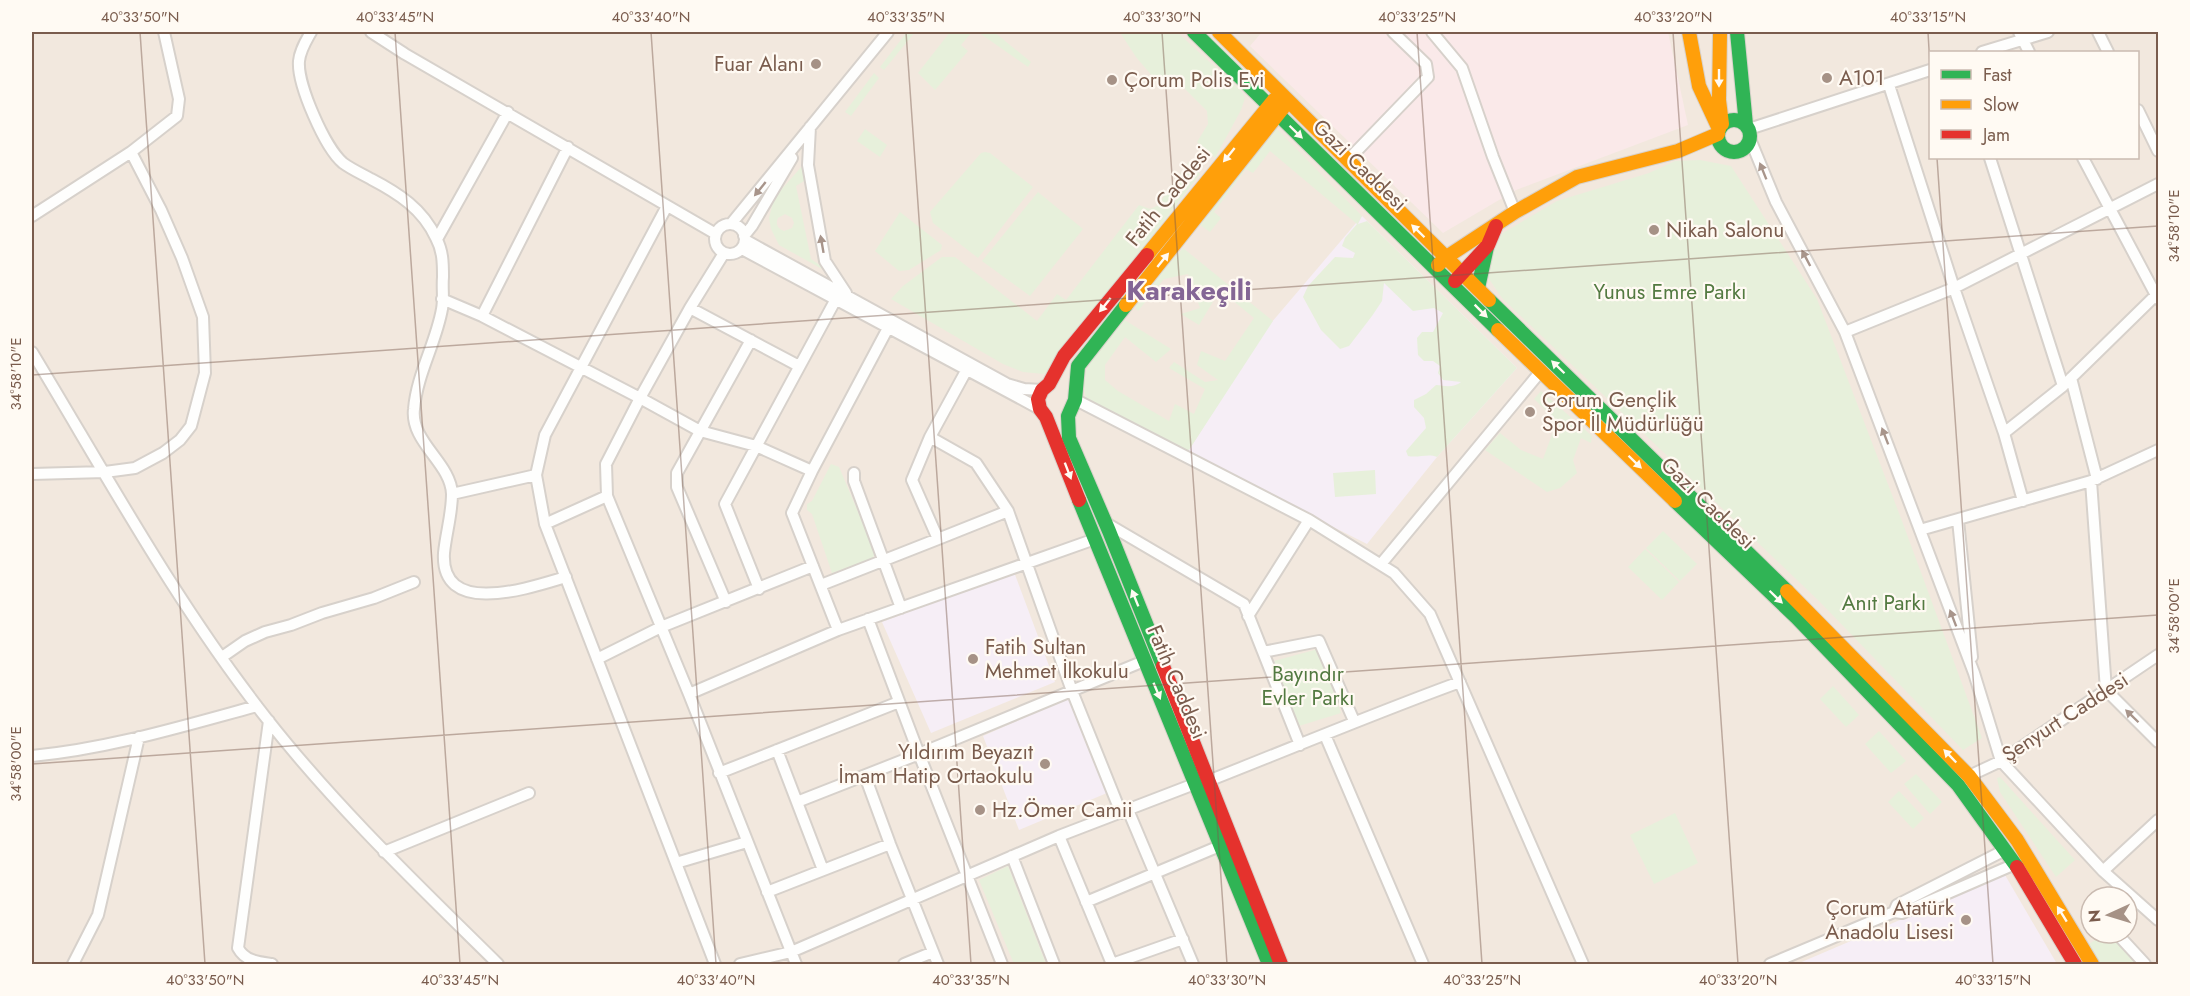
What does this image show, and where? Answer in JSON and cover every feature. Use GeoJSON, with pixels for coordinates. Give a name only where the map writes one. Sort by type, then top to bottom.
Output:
{"type":"FeatureCollection","features":[{"type":"Feature","properties":{"kind":"street"},"geometry":{"type":"LineString","coordinates":[[32,216],[131,152],[177,116],[179,99],[164,32]]}},
{"type":"Feature","properties":{"kind":"street"},"geometry":{"type":"LineString","coordinates":[[311,32],[301,51],[300,71],[306,97],[319,127],[343,163],[390,189],[424,217],[437,238],[444,260],[442,309],[420,378],[413,412],[428,448],[449,481],[452,494],[444,553],[450,578],[458,588],[502,594],[566,577]]}},
{"type":"Feature","properties":{"kind":"street"},"geometry":{"type":"LineString","coordinates":[[371,32],[405,54],[716,234]]}},
{"type":"Feature","properties":{"kind":"street"},"geometry":{"type":"LineString","coordinates":[[731,224],[888,32]]}},
{"type":"Feature","properties":{"kind":"street","name":"Gazi Caddesi"},"geometry":{"type":"LineString","coordinates":[[1194,32],[1273,110],[1441,263]]}},
{"type":"Feature","properties":{"kind":"street","name":"Gazi Caddesi"},"geometry":{"type":"LineString","coordinates":[[1220,32],[1347,161],[1541,371],[1796,617],[1958,784],[2005,850],[2075,964]]}},
{"type":"Feature","properties":{"kind":"street"},"geometry":{"type":"LineString","coordinates":[[1347,161],[1428,77],[1426,64],[1393,32]]}},
{"type":"Feature","properties":{"kind":"street"},"geometry":{"type":"LineString","coordinates":[[1431,32],[1462,68],[1492,157],[1515,212]]}},
{"type":"Feature","properties":{"kind":"street"},"geometry":{"type":"LineString","coordinates":[[1689,32],[1699,86],[1731,153],[1741,151],[1748,144],[1737,32]]}},
{"type":"Feature","properties":{"kind":"street"},"geometry":{"type":"LineString","coordinates":[[1720,32],[1720,134]]}},
{"type":"Feature","properties":{"kind":"street"},"geometry":{"type":"LineString","coordinates":[[1984,51],[2021,35],[2048,32]]}},
{"type":"Feature","properties":{"kind":"street"},"geometry":{"type":"LineString","coordinates":[[2098,32],[2108,51]]}},
{"type":"Feature","properties":{"kind":"street"},"geometry":{"type":"LineString","coordinates":[[2021,35],[2029,51]]}},
{"type":"Feature","properties":{"kind":"street"},"geometry":{"type":"LineString","coordinates":[[1748,131],[1929,70]]}},
{"type":"Feature","properties":{"kind":"street"},"geometry":{"type":"LineString","coordinates":[[1889,85],[1954,288],[2004,433],[2023,501]]}},
{"type":"Feature","properties":{"kind":"street","name":"Fatih Caddesi"},"geometry":{"type":"LineString","coordinates":[[1281,964],[1202,782],[1144,661],[1038,399],[1064,356],[1284,98]]}},
{"type":"Feature","properties":{"kind":"street","name":"Fatih Caddesi"},"geometry":{"type":"LineString","coordinates":[[1269,964],[1222,845],[1202,782],[1106,523],[1070,438],[1068,416],[1073,412],[1078,366],[1273,110]]}},
{"type":"Feature","properties":{"kind":"street"},"geometry":{"type":"LineString","coordinates":[[437,238],[508,112]]}},
{"type":"Feature","properties":{"kind":"street"},"geometry":{"type":"LineString","coordinates":[[2139,112],[2158,151]]}},
{"type":"Feature","properties":{"kind":"street"},"geometry":{"type":"LineString","coordinates":[[1441,263],[1515,212],[1578,177],[1678,151],[1720,134],[1731,120],[1741,122],[1748,131],[1776,202],[1845,332],[1974,673],[2001,761],[2103,871],[2158,920]]}},
{"type":"Feature","properties":{"kind":"street"},"geometry":{"type":"LineString","coordinates":[[744,242],[743,231],[731,224],[718,229],[715,238],[717,247],[724,253],[734,254],[744,242],[810,127]]}},
{"type":"Feature","properties":{"kind":"street"},"geometry":{"type":"LineString","coordinates":[[810,127],[808,165],[825,261],[848,296]]}},
{"type":"Feature","properties":{"kind":"street"},"geometry":{"type":"LineString","coordinates":[[482,316],[568,147]]}},
{"type":"Feature","properties":{"kind":"street"},"geometry":{"type":"LineString","coordinates":[[32,474],[105,472],[135,468],[164,453],[180,440],[191,426],[205,373],[202,317],[174,239],[131,152]]}},
{"type":"Feature","properties":{"kind":"street"},"geometry":{"type":"LineString","coordinates":[[1990,159],[2021,255],[2067,382],[2094,480],[2106,690],[2158,742]]}},
{"type":"Feature","properties":{"kind":"street"},"geometry":{"type":"LineString","coordinates":[[2004,433],[2067,382],[2158,296],[2084,159]]}},
{"type":"Feature","properties":{"kind":"street"},"geometry":{"type":"LineString","coordinates":[[1845,332],[1954,288],[2158,184]]}},
{"type":"Feature","properties":{"kind":"street"},"geometry":{"type":"LineString","coordinates":[[667,206],[545,435],[536,475],[545,524],[715,964]]}},
{"type":"Feature","properties":{"kind":"street"},"geometry":{"type":"LineString","coordinates":[[1478,288],[1488,245],[1496,226]]}},
{"type":"Feature","properties":{"kind":"street"},"geometry":{"type":"LineString","coordinates":[[744,242],[848,296],[1007,384],[1024,389],[1045,387],[1059,382],[1068,386],[1075,397],[1309,520],[1394,573],[1430,614],[1583,964]]}},
{"type":"Feature","properties":{"kind":"street"},"geometry":{"type":"LineString","coordinates":[[744,242],[888,328],[1056,420],[1068,416]]}},
{"type":"Feature","properties":{"kind":"street"},"geometry":{"type":"LineString","coordinates":[[1457,279],[1488,245]]}},
{"type":"Feature","properties":{"kind":"street"},"geometry":{"type":"LineString","coordinates":[[724,253],[690,308],[606,464],[607,496],[689,694],[796,964]]}},
{"type":"Feature","properties":{"kind":"street","name":"Gazi Caddesi"},"geometry":{"type":"LineString","coordinates":[[1457,279],[1478,288],[1818,621],[1969,776],[2018,842],[2092,964]]}},
{"type":"Feature","properties":{"kind":"street"},"geometry":{"type":"LineString","coordinates":[[759,589],[725,504],[836,298]]}},
{"type":"Feature","properties":{"kind":"street"},"geometry":{"type":"LineString","coordinates":[[442,299],[482,316],[700,430],[756,446],[812,471]]}},
{"type":"Feature","properties":{"kind":"street"},"geometry":{"type":"LineString","coordinates":[[690,308],[799,366]]}},
{"type":"Feature","properties":{"kind":"street"},"geometry":{"type":"LineString","coordinates":[[838,630],[792,513],[888,328]]}},
{"type":"Feature","properties":{"kind":"street"},"geometry":{"type":"LineString","coordinates":[[726,602],[677,487],[677,473],[751,340]]}},
{"type":"Feature","properties":{"kind":"street"},"geometry":{"type":"LineString","coordinates":[[32,352],[175,590],[257,706],[330,795],[384,852],[498,964]]}},
{"type":"Feature","properties":{"kind":"street"},"geometry":{"type":"LineString","coordinates":[[938,539],[912,480],[930,437],[966,370]]}},
{"type":"Feature","properties":{"kind":"street"},"geometry":{"type":"LineString","coordinates":[[1381,564],[1541,371]]}},
{"type":"Feature","properties":{"kind":"street"},"geometry":{"type":"LineString","coordinates":[[930,437],[976,463],[1008,511],[1072,691],[1155,873],[1193,964]]}},
{"type":"Feature","properties":{"kind":"street"},"geometry":{"type":"LineString","coordinates":[[1920,530],[2094,480],[2158,450]]}},
{"type":"Feature","properties":{"kind":"street"},"geometry":{"type":"LineString","coordinates":[[854,472],[854,481],[901,608]]}},
{"type":"Feature","properties":{"kind":"street"},"geometry":{"type":"LineString","coordinates":[[452,494],[536,475]]}},
{"type":"Feature","properties":{"kind":"street"},"geometry":{"type":"LineString","coordinates":[[545,524],[607,496]]}},
{"type":"Feature","properties":{"kind":"street"},"geometry":{"type":"LineString","coordinates":[[820,585],[1008,511]]}},
{"type":"Feature","properties":{"kind":"street"},"geometry":{"type":"LineString","coordinates":[[1248,616],[1309,520]]}},
{"type":"Feature","properties":{"kind":"street"},"geometry":{"type":"LineString","coordinates":[[1958,520],[1974,673]]}},
{"type":"Feature","properties":{"kind":"street"},"geometry":{"type":"LineString","coordinates":[[1106,523],[1244,604],[1300,745]]}},
{"type":"Feature","properties":{"kind":"street"},"geometry":{"type":"LineString","coordinates":[[689,694],[838,630],[1095,539]]}},
{"type":"Feature","properties":{"kind":"street"},"geometry":{"type":"LineString","coordinates":[[597,659],[661,627],[813,566]]}},
{"type":"Feature","properties":{"kind":"street"},"geometry":{"type":"LineString","coordinates":[[222,657],[245,641],[265,632],[374,598],[414,582]]}},
{"type":"Feature","properties":{"kind":"street"},"geometry":{"type":"LineString","coordinates":[[868,619],[918,754],[1002,964]]}},
{"type":"Feature","properties":{"kind":"street"},"geometry":{"type":"LineString","coordinates":[[1263,652],[1319,641],[1354,721]]}},
{"type":"Feature","properties":{"kind":"street","name":"Şenyurt Caddesi"},"geometry":{"type":"LineString","coordinates":[[1969,776],[2001,761],[2158,655]]}},
{"type":"Feature","properties":{"kind":"street"},"geometry":{"type":"LineString","coordinates":[[797,802],[1144,661]]}},
{"type":"Feature","properties":{"kind":"street"},"geometry":{"type":"LineString","coordinates":[[740,964],[791,952],[1059,836],[1460,682]]}},
{"type":"Feature","properties":{"kind":"street"},"geometry":{"type":"LineString","coordinates":[[719,773],[899,702]]}},
{"type":"Feature","properties":{"kind":"street"},"geometry":{"type":"LineString","coordinates":[[32,756],[78,750],[138,737],[257,706]]}},
{"type":"Feature","properties":{"kind":"street"},"geometry":{"type":"LineString","coordinates":[[269,721],[238,948],[242,955],[254,962],[272,964]]}},
{"type":"Feature","properties":{"kind":"street"},"geometry":{"type":"LineString","coordinates":[[1325,735],[1423,964]]}},
{"type":"Feature","properties":{"kind":"street"},"geometry":{"type":"LineString","coordinates":[[73,964],[98,915],[138,737]]}},
{"type":"Feature","properties":{"kind":"street"},"geometry":{"type":"LineString","coordinates":[[777,750],[823,870]]}},
{"type":"Feature","properties":{"kind":"street"},"geometry":{"type":"LineString","coordinates":[[865,776],[938,964]]}},
{"type":"Feature","properties":{"kind":"street"},"geometry":{"type":"LineString","coordinates":[[1958,784],[1969,776]]}},
{"type":"Feature","properties":{"kind":"street"},"geometry":{"type":"LineString","coordinates":[[384,852],[528,793]]}},
{"type":"Feature","properties":{"kind":"street"},"geometry":{"type":"LineString","coordinates":[[2103,871],[2158,820]]}},
{"type":"Feature","properties":{"kind":"street"},"geometry":{"type":"LineString","coordinates":[[1059,836],[1112,964],[1182,939]]}},
{"type":"Feature","properties":{"kind":"street"},"geometry":{"type":"LineString","coordinates":[[676,863],[747,842]]}},
{"type":"Feature","properties":{"kind":"street"},"geometry":{"type":"LineString","coordinates":[[1894,912],[1897,905],[2018,842]]}},
{"type":"Feature","properties":{"kind":"street"},"geometry":{"type":"LineString","coordinates":[[767,892],[890,844]]}},
{"type":"Feature","properties":{"kind":"street"},"geometry":{"type":"LineString","coordinates":[[1086,902],[1222,845]]}},
{"type":"Feature","properties":{"kind":"street"},"geometry":{"type":"LineString","coordinates":[[1012,856],[1054,964]]}},
{"type":"Feature","properties":{"kind":"street"},"geometry":{"type":"LineString","coordinates":[[1775,964],[1894,912],[1902,913],[2027,857]]}},
{"type":"Feature","properties":{"kind":"street"},"geometry":{"type":"LineString","coordinates":[[2127,945],[2145,964]]}},
{"type":"Feature","properties":{"kind":"street"},"geometry":{"type":"LineString","coordinates":[[904,964],[933,952]]}},
{"type":"Feature","properties":{"kind":"shaded area"},"geometry":{"type":"Polygon","coordinates":[[[32,32],[2158,32],[2158,964],[32,964],[32,32]]]}},
{"type":"Feature","properties":{"kind":"shaded area"},"geometry":{"type":"Polygon","coordinates":[[[1262,32],[1668,32],[1688,125],[1516,190],[1443,233],[1250,46],[1262,32]]]}},
{"type":"Feature","properties":{"kind":"shaded area"},"geometry":{"type":"Polygon","coordinates":[[[1362,216],[1517,368],[1437,457],[1367,544],[1187,453],[1266,329],[1362,216]]]}},
{"type":"Feature","properties":{"kind":"shaded area","name":"Fatih Sultan Mehmet İlkokulu"},"geometry":{"type":"Polygon","coordinates":[[[1014,572],[1055,682],[931,733],[882,622],[1014,572]]]}},
{"type":"Feature","properties":{"kind":"shaded area","name":"Yıldırım Beyazıt İmam Hatip Ortaokulu"},"geometry":{"type":"Polygon","coordinates":[[[1066,699],[1070,701],[1107,793],[1019,830],[983,736],[1066,699]]]}},
{"type":"Feature","properties":{"kind":"shaded area","name":"Çorum Atatürk Anadolu Lisesi"},"geometry":{"type":"Polygon","coordinates":[[[2005,875],[2057,964],[1797,964],[2005,875]]]}},
{"type":"Feature","properties":{"kind":"green space"},"geometry":{"type":"Polygon","coordinates":[[[907,32],[915,32],[884,70],[880,67],[907,32]]]}},
{"type":"Feature","properties":{"kind":"green space"},"geometry":{"type":"Polygon","coordinates":[[[950,32],[972,32],[961,45],[968,51],[935,90],[918,73],[950,32]]]}},
{"type":"Feature","properties":{"kind":"green space"},"geometry":{"type":"Polygon","coordinates":[[[978,32],[994,32],[1031,62],[1028,67],[978,32]]]}},
{"type":"Feature","properties":{"kind":"green space"},"geometry":{"type":"Polygon","coordinates":[[[1123,32],[1177,32],[1241,91],[1245,98],[1241,110],[1215,158],[1197,142],[1208,124],[1207,111],[1178,82],[1153,77],[1136,57],[1121,34],[1123,32]]]}},
{"type":"Feature","properties":{"kind":"green space"},"geometry":{"type":"Polygon","coordinates":[[[874,73],[879,78],[851,116],[845,112],[874,73]]]}},
{"type":"Feature","properties":{"kind":"green space"},"geometry":{"type":"Polygon","coordinates":[[[1273,125],[1362,216],[1358,224],[1367,221],[1517,368],[1437,457],[1408,456],[1406,451],[1426,428],[1424,418],[1414,407],[1414,400],[1426,394],[1436,385],[1452,386],[1461,382],[1443,380],[1438,373],[1440,366],[1433,361],[1424,361],[1418,355],[1417,338],[1422,332],[1433,332],[1443,313],[1434,308],[1413,311],[1384,283],[1382,301],[1372,316],[1349,346],[1340,349],[1321,330],[1303,297],[1308,286],[1335,257],[1353,258],[1355,253],[1342,246],[1345,238],[1357,224],[1270,151],[1253,173],[1246,169],[1214,212],[1221,218],[1210,232],[1200,225],[1273,125]]]}},
{"type":"Feature","properties":{"kind":"green space"},"geometry":{"type":"Polygon","coordinates":[[[865,129],[887,145],[880,157],[857,141],[865,129]]]}},
{"type":"Feature","properties":{"kind":"green space"},"geometry":{"type":"Polygon","coordinates":[[[981,153],[990,153],[1033,187],[978,258],[933,223],[930,212],[981,153]]]}},
{"type":"Feature","properties":{"kind":"green space","name":"Yunus Emre Parkı"},"geometry":{"type":"Polygon","coordinates":[[[1700,160],[1731,166],[1817,299],[1982,738],[1963,750],[1819,601],[1502,298],[1489,279],[1487,257],[1503,233],[1557,201],[1649,173],[1675,161],[1700,160]]]}},
{"type":"Feature","properties":{"kind":"green space"},"geometry":{"type":"Polygon","coordinates":[[[1189,162],[1200,174],[1056,362],[1044,374],[1023,372],[1003,364],[891,299],[903,286],[942,257],[955,257],[1037,321],[1057,294],[1066,300],[1139,205],[1150,209],[1157,206],[1189,162]]]}},
{"type":"Feature","properties":{"kind":"green space"},"geometry":{"type":"Polygon","coordinates":[[[803,165],[804,181],[796,186],[811,259],[822,269],[779,245],[771,229],[769,218],[774,198],[803,165]],[[785,214],[778,218],[780,229],[784,231],[792,228],[794,223],[792,218],[785,214]]]}},
{"type":"Feature","properties":{"kind":"green space"},"geometry":{"type":"Polygon","coordinates":[[[1038,192],[1083,229],[1030,296],[982,261],[1038,192]]]}},
{"type":"Feature","properties":{"kind":"green space"},"geometry":{"type":"Polygon","coordinates":[[[900,212],[942,245],[941,250],[909,270],[899,271],[875,251],[900,212]]]}},
{"type":"Feature","properties":{"kind":"green space"},"geometry":{"type":"Polygon","coordinates":[[[1183,248],[1273,321],[1187,453],[1088,402],[1084,390],[1087,368],[1093,357],[1123,319],[1171,349],[1156,362],[1125,337],[1105,365],[1105,380],[1118,391],[1169,421],[1175,404],[1194,414],[1205,389],[1169,368],[1174,362],[1205,382],[1218,380],[1197,365],[1201,351],[1225,361],[1254,318],[1220,290],[1199,325],[1181,314],[1200,308],[1188,274],[1164,279],[1138,311],[1133,304],[1183,248]]]}},
{"type":"Feature","properties":{"kind":"green space"},"geometry":{"type":"Polygon","coordinates":[[[1541,391],[1592,436],[1591,443],[1581,438],[1573,460],[1577,473],[1560,488],[1547,492],[1485,450],[1500,433],[1521,450],[1543,459],[1557,421],[1534,399],[1541,391]]]}},
{"type":"Feature","properties":{"kind":"green space"},"geometry":{"type":"Polygon","coordinates":[[[831,464],[839,467],[875,552],[873,558],[832,573],[812,514],[807,510],[807,504],[812,501],[831,464]]]}},
{"type":"Feature","properties":{"kind":"green space"},"geometry":{"type":"Polygon","coordinates":[[[1375,470],[1376,494],[1335,497],[1333,473],[1375,470]]]}},
{"type":"Feature","properties":{"kind":"green space"},"geometry":{"type":"Polygon","coordinates":[[[1663,531],[1697,564],[1680,581],[1646,548],[1663,531]]]}},
{"type":"Feature","properties":{"kind":"green space"},"geometry":{"type":"Polygon","coordinates":[[[1645,549],[1679,582],[1662,600],[1628,567],[1645,549]]]}},
{"type":"Feature","properties":{"kind":"green space","name":"Bayındır Evler Parkı"},"geometry":{"type":"Polygon","coordinates":[[[1318,649],[1341,713],[1299,726],[1274,661],[1318,649]]]}},
{"type":"Feature","properties":{"kind":"green space"},"geometry":{"type":"Polygon","coordinates":[[[1833,686],[1859,715],[1846,727],[1820,699],[1833,686]]]}},
{"type":"Feature","properties":{"kind":"green space"},"geometry":{"type":"Polygon","coordinates":[[[1879,731],[1906,761],[1891,773],[1865,744],[1879,731]]]}},
{"type":"Feature","properties":{"kind":"green space"},"geometry":{"type":"Polygon","coordinates":[[[1916,774],[1942,802],[1930,814],[1904,784],[1916,774]]]}},
{"type":"Feature","properties":{"kind":"green space"},"geometry":{"type":"Polygon","coordinates":[[[2000,777],[2075,860],[2056,877],[2000,792],[1997,778],[2000,777]]]}},
{"type":"Feature","properties":{"kind":"green space"},"geometry":{"type":"Polygon","coordinates":[[[1899,791],[1924,818],[1913,829],[1888,802],[1899,791]]]}},
{"type":"Feature","properties":{"kind":"green space"},"geometry":{"type":"Polygon","coordinates":[[[1675,813],[1698,863],[1654,884],[1630,835],[1675,813]]]}},
{"type":"Feature","properties":{"kind":"green space"},"geometry":{"type":"Polygon","coordinates":[[[1008,866],[1046,964],[1014,964],[979,880],[1008,866]]]}},
{"type":"Feature","properties":{"kind":"green space"},"geometry":{"type":"Polygon","coordinates":[[[2090,945],[2122,945],[2140,964],[2101,964],[2090,945]]]}},
{"type":"Feature","properties":{"kind":"traffic: fast"},"geometry":{"type":"LineString","coordinates":[[1194,32],[1498,330]]}},
{"type":"Feature","properties":{"kind":"traffic: fast"},"geometry":{"type":"LineString","coordinates":[[1737,32],[1746,125]]}},
{"type":"Feature","properties":{"kind":"traffic: fast"},"geometry":{"type":"LineString","coordinates":[[1734,120],[1746,124],[1750,136],[1746,148],[1734,152],[1722,148],[1718,136],[1722,124],[1734,120]]}},
{"type":"Feature","properties":{"kind":"traffic: fast"},"geometry":{"type":"LineString","coordinates":[[1478,288],[1487,247]]}},
{"type":"Feature","properties":{"kind":"traffic: fast"},"geometry":{"type":"LineString","coordinates":[[1489,300],[1787,591]]}},
{"type":"Feature","properties":{"kind":"traffic: fast"},"geometry":{"type":"LineString","coordinates":[[1126,305],[1078,366],[1075,400],[1068,416],[1069,438],[1163,666]]}},
{"type":"Feature","properties":{"kind":"traffic: fast"},"geometry":{"type":"LineString","coordinates":[[1079,500],[1269,964]]}},
{"type":"Feature","properties":{"kind":"traffic: fast"},"geometry":{"type":"LineString","coordinates":[[1675,501],[1796,617],[1958,785],[2017,867]]}},
{"type":"Feature","properties":{"kind":"traffic: slow"},"geometry":{"type":"LineString","coordinates":[[1219,32],[1489,300]]}},
{"type":"Feature","properties":{"kind":"traffic: slow"},"geometry":{"type":"LineString","coordinates":[[1689,32],[1699,86],[1719,129]]}},
{"type":"Feature","properties":{"kind":"traffic: slow"},"geometry":{"type":"LineString","coordinates":[[1720,32],[1719,100],[1722,124]]}},
{"type":"Feature","properties":{"kind":"traffic: slow"},"geometry":{"type":"LineString","coordinates":[[1147,255],[1274,100]]}},
{"type":"Feature","properties":{"kind":"traffic: slow"},"geometry":{"type":"LineString","coordinates":[[1126,305],[1283,108]]}},
{"type":"Feature","properties":{"kind":"traffic: slow"},"geometry":{"type":"LineString","coordinates":[[1438,265],[1515,212],[1577,177],[1678,151],[1718,134]]}},
{"type":"Feature","properties":{"kind":"traffic: slow"},"geometry":{"type":"LineString","coordinates":[[1498,330],[1675,501]]}},
{"type":"Feature","properties":{"kind":"traffic: slow"},"geometry":{"type":"LineString","coordinates":[[1787,591],[1969,776],[2017,840],[2092,964]]}},
{"type":"Feature","properties":{"kind":"traffic: jam"},"geometry":{"type":"LineString","coordinates":[[1455,281],[1488,245],[1496,226]]}},
{"type":"Feature","properties":{"kind":"traffic: jam"},"geometry":{"type":"LineString","coordinates":[[1079,500],[1046,417],[1040,409],[1038,399],[1064,356],[1147,255]]}},
{"type":"Feature","properties":{"kind":"traffic: jam"},"geometry":{"type":"LineString","coordinates":[[1163,666],[1281,964]]}},
{"type":"Feature","properties":{"kind":"traffic: jam"},"geometry":{"type":"LineString","coordinates":[[2017,867],[2075,964]]}},
{"type":"Feature","properties":{"kind":"place","name":"Fuar Alanı"},"geometry":{"type":"Point","coordinates":[816,64]}},
{"type":"Feature","properties":{"kind":"place","name":"A101"},"geometry":{"type":"Point","coordinates":[1827,78]}},
{"type":"Feature","properties":{"kind":"place","name":"Çorum Polis Evi"},"geometry":{"type":"Point","coordinates":[1112,80]}},
{"type":"Feature","properties":{"kind":"place","name":"Nikah Salonu"},"geometry":{"type":"Point","coordinates":[1654,230]}},
{"type":"Feature","properties":{"kind":"place","name":"Çorum Gençlik Spor İl Müdürlüğü"},"geometry":{"type":"Point","coordinates":[1530,412]}},
{"type":"Feature","properties":{"kind":"place","name":"Fatih Sultan Mehmet İlkokulu"},"geometry":{"type":"Point","coordinates":[973,659]}},
{"type":"Feature","properties":{"kind":"place","name":"Yıldırım Beyazıt İmam Hatip Ortaokulu"},"geometry":{"type":"Point","coordinates":[1045,764]}},
{"type":"Feature","properties":{"kind":"place","name":"Hz.Ömer Camii"},"geometry":{"type":"Point","coordinates":[980,810]}},
{"type":"Feature","properties":{"kind":"place","name":"Çorum Atatürk Anadolu Lisesi"},"geometry":{"type":"Point","coordinates":[1966,920]}},
{"type":"Feature","properties":{"kind":"district","name":"Karakeçili"},"geometry":{"type":"Point","coordinates":[1189,291]}},
{"type":"Feature","properties":{"kind":"park label","name":"Anıt Parkı"},"geometry":{"type":"Point","coordinates":[1884,603]}}]}
